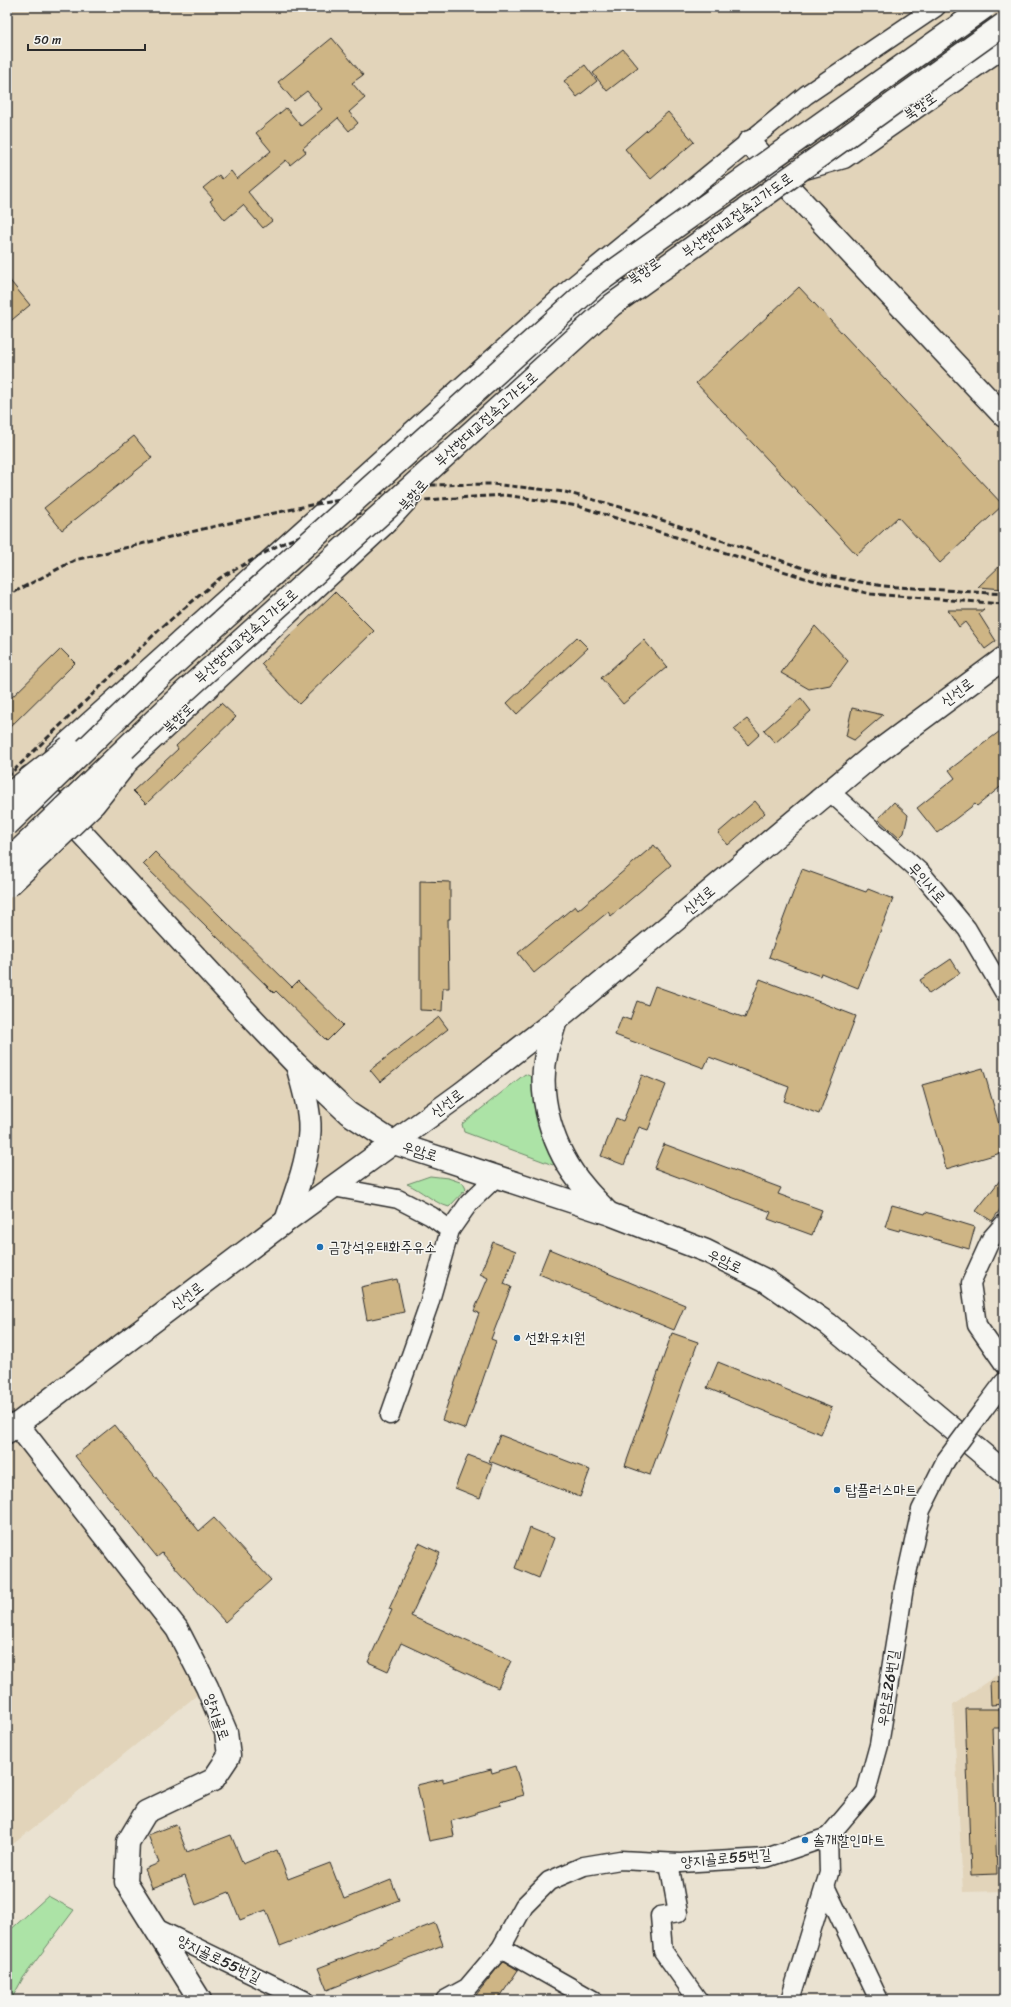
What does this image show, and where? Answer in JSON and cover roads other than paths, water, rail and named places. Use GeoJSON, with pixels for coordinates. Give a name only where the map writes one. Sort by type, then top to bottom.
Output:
{"type":"FeatureCollection","features":[{"type":"Feature","properties":{"kind":"main road","name":"부산항대교접속고가도로"},"geometry":{"type":"LineString","coordinates":[[7,824],[160,676],[594,285],[985,7]]}},
{"type":"Feature","properties":{"kind":"main road","name":"부산항대교접속고가도로"},"geometry":{"type":"LineString","coordinates":[[7,862],[183,693],[612,305],[1004,24]]}},
{"type":"Feature","properties":{"kind":"main road"},"geometry":{"type":"LineString","coordinates":[[749,142],[779,177],[1004,416]]}},
{"type":"Feature","properties":{"kind":"main road","name":"신선로"},"geometry":{"type":"LineString","coordinates":[[12,1428],[556,1020],[872,756],[1004,658]]}},
{"type":"Feature","properties":{"kind":"main road","name":"신선로"},"geometry":{"type":"LineString","coordinates":[[872,756],[1004,669]]}},
{"type":"Feature","properties":{"kind":"main road"},"geometry":{"type":"LineString","coordinates":[[7,798],[160,676]]}},
{"type":"Feature","properties":{"kind":"main road"},"geometry":{"type":"LineString","coordinates":[[7,887],[94,804],[183,693]]}},
{"type":"Feature","properties":{"kind":"main road","name":"우암로"},"geometry":{"type":"LineString","coordinates":[[30,777],[253,1020],[296,1064],[348,1113],[394,1142],[610,1214],[706,1251],[765,1280],[828,1324],[1004,1472]]}},
{"type":"Feature","properties":{"kind":"main road"},"geometry":{"type":"LineString","coordinates":[[556,1020],[547,1051],[544,1084],[546,1109],[562,1153],[583,1186],[610,1214]]}},
{"type":"Feature","properties":{"kind":"main road"},"geometry":{"type":"LineString","coordinates":[[286,1221],[304,1168],[309,1136],[306,1095],[296,1064]]}},
{"type":"Feature","properties":{"kind":"main road","name":"양지골로"},"geometry":{"type":"LineString","coordinates":[[12,1428],[177,1629],[207,1687],[226,1732],[229,1756],[213,1780],[146,1812],[128,1842],[126,1882],[200,2000]]}},
{"type":"Feature","properties":{"kind":"street"},"geometry":{"type":"LineString","coordinates":[[7,798],[57,750],[574,285],[806,95],[936,7]]}},
{"type":"Feature","properties":{"kind":"street","name":"북항로"},"geometry":{"type":"LineString","coordinates":[[7,877],[389,522],[560,329],[779,177],[844,159],[1004,48]]}},
{"type":"Feature","properties":{"kind":"street","name":"무인사로"},"geometry":{"type":"LineString","coordinates":[[829,791],[921,873],[967,930],[1004,992]]}},
{"type":"Feature","properties":{"kind":"street"},"geometry":{"type":"LineString","coordinates":[[390,1415],[429,1304],[450,1230],[469,1203],[496,1177]]}},
{"type":"Feature","properties":{"kind":"street"},"geometry":{"type":"LineString","coordinates":[[333,1188],[398,1199],[431,1216],[450,1230]]}},
{"type":"Feature","properties":{"kind":"street"},"geometry":{"type":"LineString","coordinates":[[1004,1224],[991,1239],[971,1283],[977,1325],[1004,1364]]}},
{"type":"Feature","properties":{"kind":"street","name":"우암로26번길"},"geometry":{"type":"LineString","coordinates":[[828,1837],[866,1792],[879,1745],[904,1587],[921,1510],[946,1460],[1004,1382]]}},
{"type":"Feature","properties":{"kind":"street"},"geometry":{"type":"LineString","coordinates":[[790,2000],[829,1873],[828,1837]]}},
{"type":"Feature","properties":{"kind":"street","name":"양지골로55번길"},"geometry":{"type":"LineString","coordinates":[[445,2000],[467,1988],[501,1948],[524,1906],[549,1881],[584,1866],[620,1860],[669,1863],[766,1858],[828,1837]]}},
{"type":"Feature","properties":{"kind":"street","name":"양지골로55번길"},"geometry":{"type":"LineString","coordinates":[[669,1863],[678,1913],[660,1916],[663,1951],[698,2000]]}},
{"type":"Feature","properties":{"kind":"street"},"geometry":{"type":"LineString","coordinates":[[825,1886],[879,2000]]}},
{"type":"Feature","properties":{"kind":"street","name":"양지골로55번길"},"geometry":{"type":"LineString","coordinates":[[156,1928],[304,2000]]}},
{"type":"Feature","properties":{"kind":"street"},"geometry":{"type":"LineString","coordinates":[[501,1948],[594,2000]]}},
{"type":"Feature","properties":{"kind":"railway"},"geometry":{"type":"LineString","coordinates":[[7,597],[75,560],[207,528],[311,505],[430,485],[492,484],[565,492],[635,511],[827,576],[883,586],[1004,594]]}},
{"type":"Feature","properties":{"kind":"railway"},"geometry":{"type":"LineString","coordinates":[[7,777],[161,628],[220,578],[277,546],[343,517],[425,500],[505,495],[578,506],[808,579],[871,594],[1004,604]]}},
{"type":"Feature","properties":{"kind":"place","name":"금강석유태화주유소"},"geometry":{"type":"Point","coordinates":[320,1247]}},
{"type":"Feature","properties":{"kind":"place","name":"선화유치원"},"geometry":{"type":"Point","coordinates":[517,1338]}},
{"type":"Feature","properties":{"kind":"place","name":"탑플러스마트"},"geometry":{"type":"Point","coordinates":[837,1490]}},
{"type":"Feature","properties":{"kind":"place","name":"솔개할인마트"},"geometry":{"type":"Point","coordinates":[805,1840]}}]}
